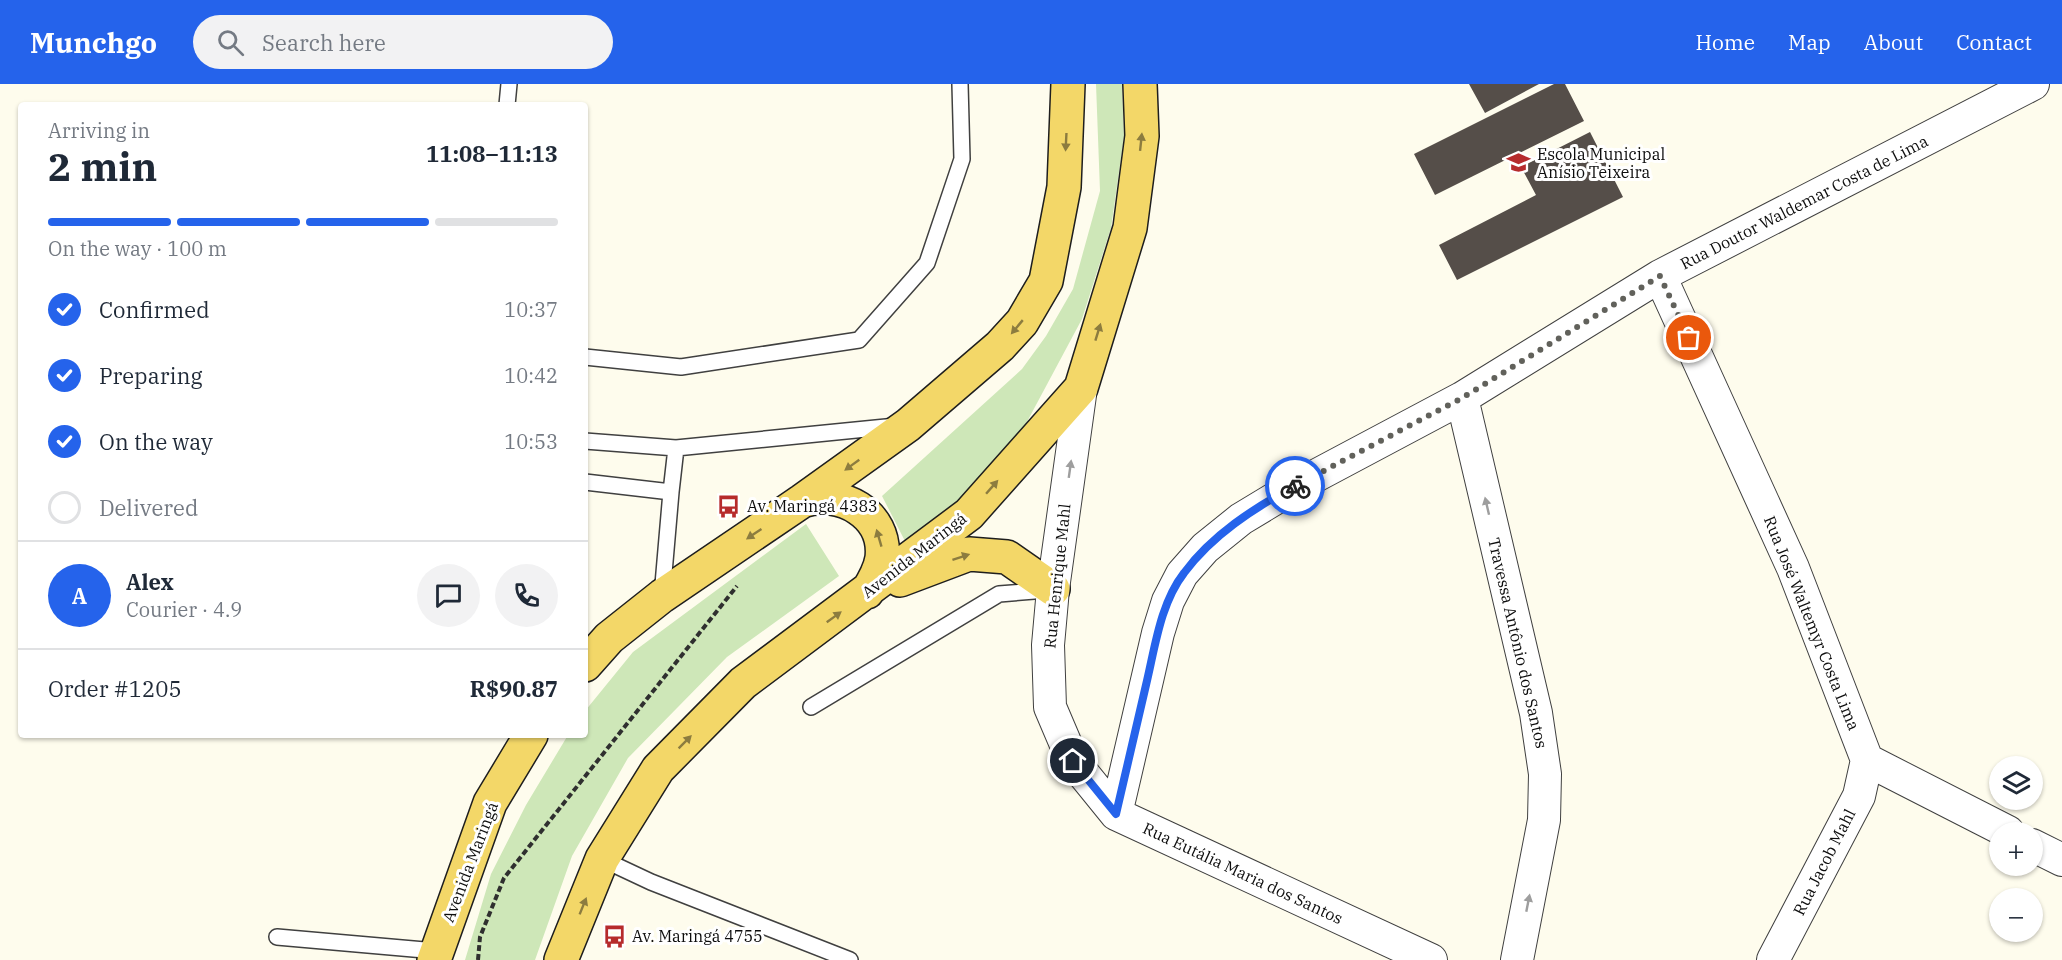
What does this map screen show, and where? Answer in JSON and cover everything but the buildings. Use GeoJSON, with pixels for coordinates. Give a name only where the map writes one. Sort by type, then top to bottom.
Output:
{"type":"FeatureCollection","features":[{"type":"Feature","properties":{"kind":"main road"},"geometry":{"type":"LineString","coordinates":[[588,662],[609,638],[662,596],[802,501],[908,425],[1000,346],[1022,322],[1046,282],[1064,187],[1068,84]]}},
{"type":"Feature","properties":{"kind":"main road","name":"Avenida Maringá"},"geometry":{"type":"LineString","coordinates":[[561,960],[602,859],[658,769],[743,683],[969,514],[1081,388],[1130,228],[1142,136],[1140,84]]}},
{"type":"Feature","properties":{"kind":"main road"},"geometry":{"type":"LineString","coordinates":[[802,501],[830,496],[853,504],[872,520],[881,537],[882,556],[878,576],[867,592]]}},
{"type":"Feature","properties":{"kind":"main road"},"geometry":{"type":"LineString","coordinates":[[867,592],[969,554],[1007,556],[1053,589]]}},
{"type":"Feature","properties":{"kind":"main road","name":"Avenida Maringá"},"geometry":{"type":"LineString","coordinates":[[435,955],[490,803],[529,738]]}},
{"type":"Feature","properties":{"kind":"street","name":"Rua Doutor Waldemar Costa de Lima"},"geometry":{"type":"LineString","coordinates":[[1116,814],[1158,633],[1168,601],[1182,574],[1205,548],[1241,519],[1289,490],[1462,398],[1660,276],[2033,84]]}},
{"type":"Feature","properties":{"kind":"street","name":"Rua José Waltemyr Costa Lima"},"geometry":{"type":"LineString","coordinates":[[1660,276],[1793,568],[1867,760]]}},
{"type":"Feature","properties":{"kind":"street","name":"Rua Henrique Mahl"},"geometry":{"type":"LineString","coordinates":[[1073,761],[1050,707],[1048,645],[1053,589],[1081,388]]}},
{"type":"Feature","properties":{"kind":"street","name":"Travessa Antônio dos Santos"},"geometry":{"type":"LineString","coordinates":[[1462,398],[1536,713],[1545,774],[1544,820],[1517,960]]}},
{"type":"Feature","properties":{"kind":"street"},"geometry":{"type":"LineString","coordinates":[[1867,760],[1989,822]]}},
{"type":"Feature","properties":{"kind":"street","name":"Rua Jacob Mahl"},"geometry":{"type":"LineString","coordinates":[[1773,960],[1859,796],[1867,760]]}},
{"type":"Feature","properties":{"kind":"street","name":"Rua Eutália Maria dos Santos"},"geometry":{"type":"LineString","coordinates":[[1073,761],[1116,814],[1431,960]]}},
{"type":"Feature","properties":{"kind":"street"},"geometry":{"type":"LineString","coordinates":[[2043,850],[2062,860]]}},
{"type":"Feature","properties":{"kind":"lane"},"geometry":{"type":"LineString","coordinates":[[507,102],[509,84]]}},
{"type":"Feature","properties":{"kind":"lane"},"geometry":{"type":"LineString","coordinates":[[588,357],[681,367],[859,340],[927,263],[962,159],[960,84]]}},
{"type":"Feature","properties":{"kind":"lane"},"geometry":{"type":"LineString","coordinates":[[588,441],[676,448],[908,425]]}},
{"type":"Feature","properties":{"kind":"lane"},"geometry":{"type":"LineString","coordinates":[[662,596],[676,448]]}},
{"type":"Feature","properties":{"kind":"lane"},"geometry":{"type":"LineString","coordinates":[[588,482],[671,492]]}},
{"type":"Feature","properties":{"kind":"lane"},"geometry":{"type":"LineString","coordinates":[[811,707],[999,594],[1053,589]]}},
{"type":"Feature","properties":{"kind":"lane"},"geometry":{"type":"LineString","coordinates":[[602,859],[651,882],[850,960]]}},
{"type":"Feature","properties":{"kind":"lane"},"geometry":{"type":"LineString","coordinates":[[277,937],[435,955]]}},
{"type":"Feature","properties":{"kind":"path"},"geometry":{"type":"LineString","coordinates":[[478,960],[480,937],[504,878],[740,583]]}},
{"type":"Feature","properties":{"kind":"green space"},"geometry":{"type":"Polygon","coordinates":[[[1096,84],[1122,84],[1124,137],[1111,228],[1082,319],[1021,433],[961,507],[907,545],[882,496],[1022,369],[1046,336],[1073,289],[1100,191],[1096,84]]]}},
{"type":"Feature","properties":{"kind":"green space"},"geometry":{"type":"Polygon","coordinates":[[[806,524],[839,576],[727,657],[628,758],[572,856],[535,960],[465,960],[491,874],[526,805],[566,738],[588,738],[588,707],[633,652],[806,524]]]}},
{"type":"Feature","properties":{"kind":"way so far"},"geometry":{"type":"LineString","coordinates":[[1295,486],[1462,398],[1660,276],[1689,338]]}},
{"type":"Feature","properties":{"kind":"place","name":"Escola Municipal Anísio Teixeira"},"geometry":{"type":"Point","coordinates":[1519,163]}},
{"type":"Feature","properties":{"kind":"place","name":"Av. Maringá 4383"},"geometry":{"type":"Point","coordinates":[729,506]}},
{"type":"Feature","properties":{"kind":"place","name":"Av. Maringá 4755"},"geometry":{"type":"Point","coordinates":[614,936]}},
{"type":"Feature","properties":{"kind":"route"},"geometry":{"type":"LineString","coordinates":[[1073,761],[1116,814],[1158,633],[1168,601],[1182,574],[1205,548],[1241,519],[1295,486]]}}]}
